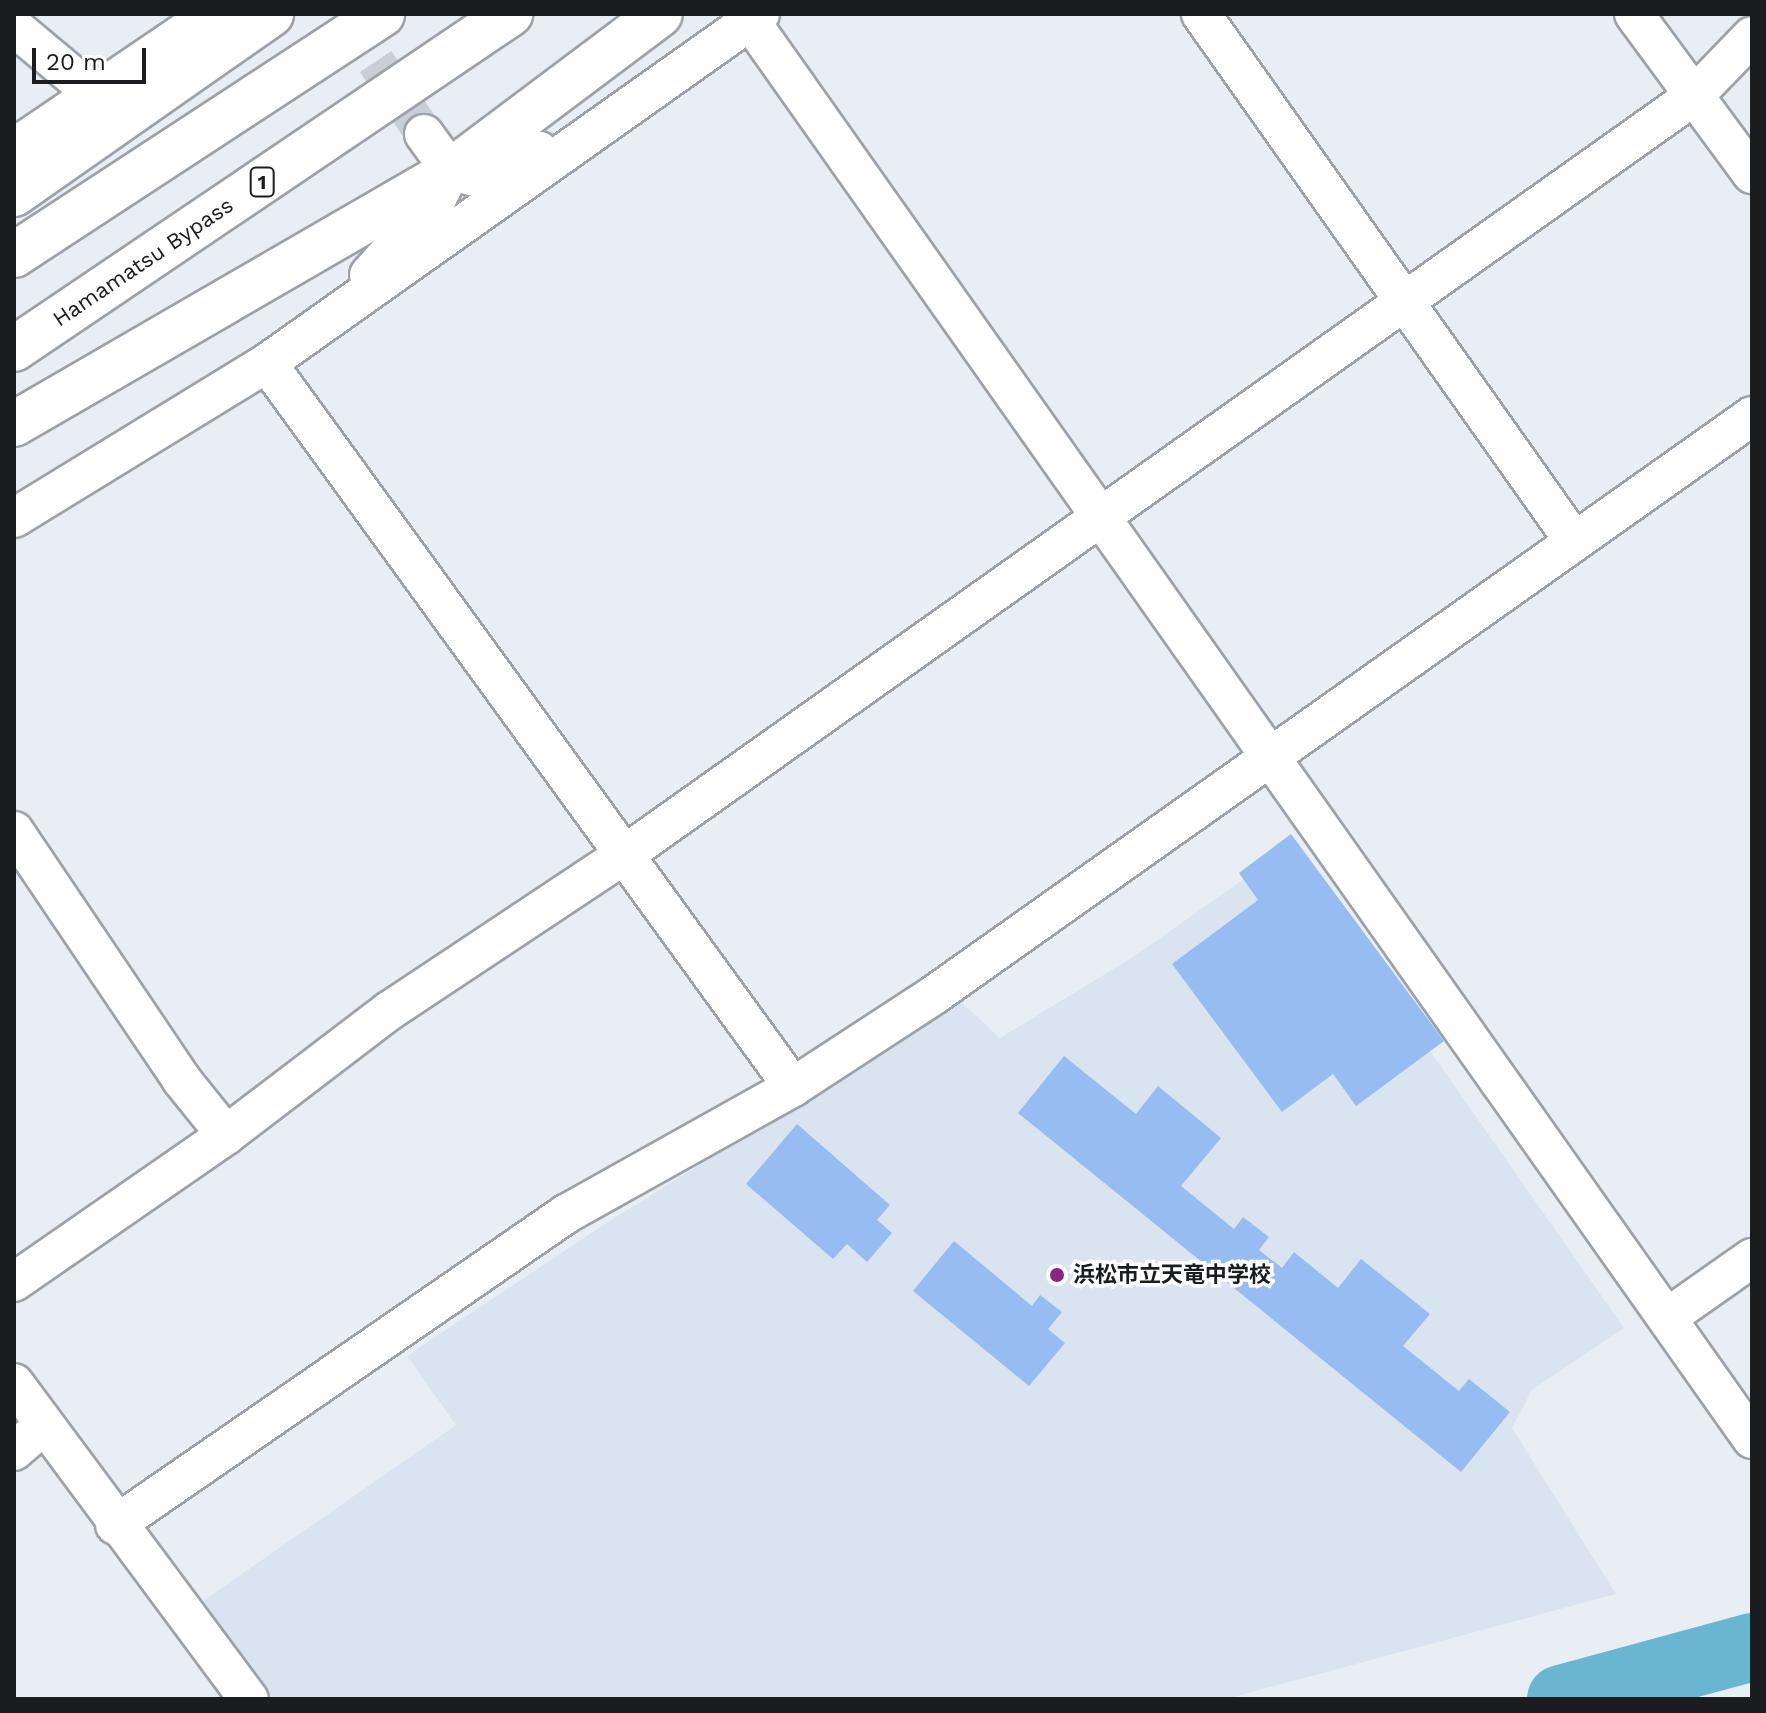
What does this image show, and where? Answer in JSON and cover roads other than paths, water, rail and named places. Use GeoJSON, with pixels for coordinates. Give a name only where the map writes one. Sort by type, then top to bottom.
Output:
{"type":"FeatureCollection","features":[{"type":"Feature","properties":{"kind":"highway"},"geometry":{"type":"LineString","coordinates":[[14,194],[271,14]]}},
{"type":"Feature","properties":{"kind":"highway"},"geometry":{"type":"LineString","coordinates":[[14,255],[382,14]]}},
{"type":"Feature","properties":{"kind":"highway","name":"Hamamatsu Bypass"},"geometry":{"type":"LineString","coordinates":[[14,349],[510,14]]}},
{"type":"Feature","properties":{"kind":"highway"},"geometry":{"type":"LineString","coordinates":[[14,424],[451,171],[660,14]]}},
{"type":"Feature","properties":{"kind":"street"},"geometry":{"type":"LineString","coordinates":[[14,148],[211,14]]}},
{"type":"Feature","properties":{"kind":"street"},"geometry":{"type":"LineString","coordinates":[[1201,14],[1574,541]]}},
{"type":"Feature","properties":{"kind":"street"},"geometry":{"type":"LineString","coordinates":[[1634,14],[1752,174]]}},
{"type":"Feature","properties":{"kind":"street"},"geometry":{"type":"LineString","coordinates":[[14,518],[267,363],[756,18],[1752,1439]]}},
{"type":"Feature","properties":{"kind":"street"},"geometry":{"type":"LineString","coordinates":[[14,27],[94,94]]}},
{"type":"Feature","properties":{"kind":"street"},"geometry":{"type":"LineString","coordinates":[[14,1282],[226,1135],[389,1011],[624,855],[1694,96],[1752,36]]}},
{"type":"Feature","properties":{"kind":"street"},"geometry":{"type":"LineString","coordinates":[[424,134],[451,171],[484,179],[650,95]]}},
{"type":"Feature","properties":{"kind":"street"},"geometry":{"type":"LineString","coordinates":[[329,321],[436,200],[451,171]]}},
{"type":"Feature","properties":{"kind":"street"},"geometry":{"type":"LineString","coordinates":[[267,363],[793,1087]]}},
{"type":"Feature","properties":{"kind":"street"},"geometry":{"type":"LineString","coordinates":[[115,1525],[566,1214],[793,1087],[1273,757],[1752,416]]}},
{"type":"Feature","properties":{"kind":"street"},"geometry":{"type":"LineString","coordinates":[[14,831],[181,1079],[226,1135]]}},
{"type":"Feature","properties":{"kind":"street"},"geometry":{"type":"LineString","coordinates":[[1668,1317],[1752,1258]]}},
{"type":"Feature","properties":{"kind":"street"},"geometry":{"type":"LineString","coordinates":[[14,1383],[28,1439],[115,1525],[249,1699]]}},
{"type":"Feature","properties":{"kind":"waterway"},"geometry":{"type":"LineString","coordinates":[[1561,1699],[1752,1647]]}},
{"type":"Feature","properties":{"kind":"tunnel"},"geometry":{"type":"LineString","coordinates":[[344,14],[424,134]]}},
{"type":"Feature","properties":{"kind":"place","name":"浜松市立天竜中学校"},"geometry":{"type":"Point","coordinates":[1057,1275]}}]}
